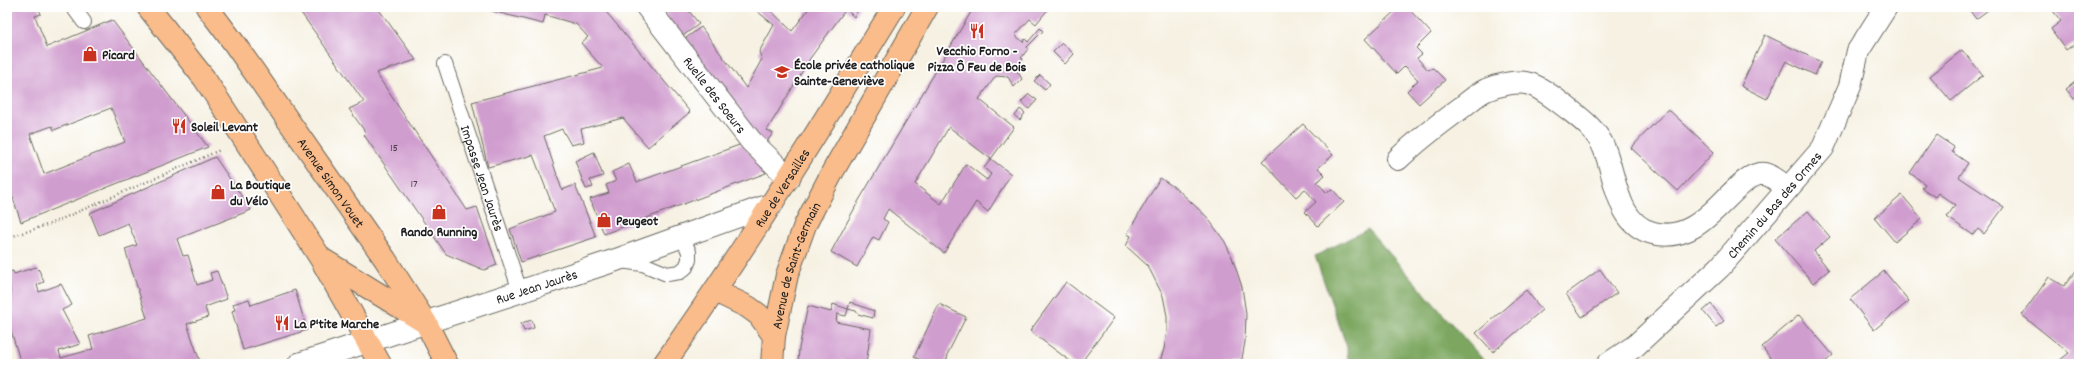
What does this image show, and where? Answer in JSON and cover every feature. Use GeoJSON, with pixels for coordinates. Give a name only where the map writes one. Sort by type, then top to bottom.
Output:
{"type":"FeatureCollection","features":[{"type":"Feature","properties":{"kind":"main road"},"geometry":{"type":"LineString","coordinates":[[148,7],[204,78],[244,139],[321,259],[380,364]]}},
{"type":"Feature","properties":{"kind":"main road","name":"Avenue Simon Vouet"},"geometry":{"type":"LineString","coordinates":[[207,7],[234,43],[385,259],[426,323],[447,364]]}},
{"type":"Feature","properties":{"kind":"main road","name":"Rue de Versailles"},"geometry":{"type":"LineString","coordinates":[[664,364],[716,291],[789,178],[894,7]]}},
{"type":"Feature","properties":{"kind":"main road","name":"Avenue de Saint-Germain"},"geometry":{"type":"LineString","coordinates":[[772,364],[774,336],[787,275],[795,250],[814,204],[928,7]]}},
{"type":"Feature","properties":{"kind":"main road"},"geometry":{"type":"LineString","coordinates":[[321,259],[426,323]]}},
{"type":"Feature","properties":{"kind":"main road"},"geometry":{"type":"LineString","coordinates":[[716,291],[748,307],[759,315],[774,336]]}},
{"type":"Feature","properties":{"kind":"main road"},"geometry":{"type":"LineString","coordinates":[[367,342],[392,364]]}},
{"type":"Feature","properties":{"kind":"street","name":"Ruelle des Soeurs"},"geometry":{"type":"LineString","coordinates":[[648,7],[751,141],[789,178]]}},
{"type":"Feature","properties":{"kind":"street","name":"Chemin du Bas des Ormes"},"geometry":{"type":"LineString","coordinates":[[1608,364],[1635,346],[1720,267],[1823,148],[1850,86],[1858,51],[1886,7]]}},
{"type":"Feature","properties":{"kind":"street"},"geometry":{"type":"LineString","coordinates":[[1398,159],[1419,139],[1485,91],[1503,84],[1529,84],[1552,97],[1587,123],[1604,147],[1620,204],[1636,224],[1652,233],[1674,235],[1700,224],[1749,177],[1764,174],[1788,188]]}},
{"type":"Feature","properties":{"kind":"street","name":"Rue Jean Jaurès"},"geometry":{"type":"LineString","coordinates":[[299,364],[616,260],[772,204]]}},
{"type":"Feature","properties":{"kind":"lane"},"geometry":{"type":"LineString","coordinates":[[73,7],[84,22]]}},
{"type":"Feature","properties":{"kind":"lane","name":"Impasse Jean Jaurès"},"geometry":{"type":"LineString","coordinates":[[445,64],[520,291]]}},
{"type":"Feature","properties":{"kind":"lane"},"geometry":{"type":"LineString","coordinates":[[616,260],[643,264],[667,274],[680,272],[686,267],[689,260],[689,252],[682,236]]}},
{"type":"Feature","properties":{"kind":"path"},"geometry":{"type":"LineString","coordinates":[[7,238],[50,224],[244,139]]}},
{"type":"Feature","properties":{"kind":"green space"},"geometry":{"type":"Polygon","coordinates":[[[1368,229],[1487,364],[1348,364],[1347,347],[1315,256],[1368,229]]]}},
{"type":"Feature","properties":{"kind":"building"},"geometry":{"type":"Polygon","coordinates":[[[7,7],[38,7],[41,14],[35,16],[47,47],[112,20],[208,147],[21,222],[7,180],[7,7]],[[111,108],[54,130],[52,126],[30,134],[44,174],[125,142],[111,108]]]}},
{"type":"Feature","properties":{"kind":"building"},"geometry":{"type":"Polygon","coordinates":[[[297,7],[377,7],[416,60],[376,73],[467,210],[477,207],[497,265],[484,270],[446,254],[364,135],[366,133],[349,109],[364,102],[297,7]]]}},
{"type":"Feature","properties":{"kind":"building"},"geometry":{"type":"Polygon","coordinates":[[[493,7],[602,7],[690,112],[648,147],[623,118],[581,129],[584,142],[571,145],[562,129],[544,136],[562,190],[575,185],[596,237],[521,262],[510,229],[555,212],[533,155],[488,167],[472,102],[603,68],[581,43],[588,37],[576,24],[545,15],[543,24],[492,11],[493,7]]]}},
{"type":"Feature","properties":{"kind":"building"},"geometry":{"type":"Polygon","coordinates":[[[671,7],[686,7],[699,24],[680,38],[664,13],[671,7]]]}},
{"type":"Feature","properties":{"kind":"building","name":"École privée catholique Sainte-Geneviève"},"geometry":{"type":"Polygon","coordinates":[[[752,7],[767,7],[792,31],[810,7],[860,7],[854,17],[846,9],[811,57],[767,130],[773,133],[764,146],[682,41],[701,27],[746,88],[762,59],[759,52],[774,25],[752,7]]]}},
{"type":"Feature","properties":{"kind":"building"},"geometry":{"type":"Polygon","coordinates":[[[974,7],[1050,7],[1036,24],[1030,19],[1015,35],[1023,42],[1025,39],[1028,42],[1040,28],[1043,31],[1027,47],[1028,49],[1021,58],[1023,59],[1016,69],[1022,79],[1014,87],[1008,77],[996,76],[979,99],[1014,127],[991,159],[1011,174],[988,212],[976,202],[944,253],[888,209],[883,219],[888,222],[879,240],[873,237],[857,267],[831,252],[858,202],[974,7]],[[949,127],[915,184],[941,204],[966,164],[987,180],[991,174],[984,168],[991,159],[949,127]]]}},
{"type":"Feature","properties":{"kind":"building"},"geometry":{"type":"Polygon","coordinates":[[[1399,7],[1407,7],[1431,33],[1416,48],[1422,54],[1417,58],[1428,70],[1433,68],[1445,80],[1419,104],[1407,91],[1418,80],[1405,66],[1397,74],[1365,39],[1399,7]]]}},
{"type":"Feature","properties":{"kind":"building"},"geometry":{"type":"Polygon","coordinates":[[[1967,7],[1985,7],[1988,10],[1976,19],[1967,7]]]}},
{"type":"Feature","properties":{"kind":"building"},"geometry":{"type":"Polygon","coordinates":[[[2059,7],[2075,7],[2079,12],[2079,44],[2078,45],[2076,43],[2066,50],[2051,29],[2061,21],[2053,11],[2059,7]]]}},
{"type":"Feature","properties":{"kind":"building"},"geometry":{"type":"Polygon","coordinates":[[[1765,35],[1821,62],[1815,75],[1786,61],[1767,99],[1741,86],[1765,35]]]}},
{"type":"Feature","properties":{"kind":"building"},"geometry":{"type":"Polygon","coordinates":[[[1062,43],[1074,54],[1065,64],[1053,52],[1062,43]]]}},
{"type":"Feature","properties":{"kind":"building"},"geometry":{"type":"Polygon","coordinates":[[[1962,50],[1983,75],[1951,101],[1930,76],[1962,50]]]}},
{"type":"Feature","properties":{"kind":"building"},"geometry":{"type":"Polygon","coordinates":[[[1040,75],[1050,84],[1045,90],[1034,81],[1040,75]]]}},
{"type":"Feature","properties":{"kind":"building"},"geometry":{"type":"Polygon","coordinates":[[[2079,79],[2079,95],[2074,99],[2066,89],[2079,79]]]}},
{"type":"Feature","properties":{"kind":"building"},"geometry":{"type":"Polygon","coordinates":[[[1029,94],[1037,100],[1029,109],[1021,102],[1029,94]]]}},
{"type":"Feature","properties":{"kind":"building"},"geometry":{"type":"Polygon","coordinates":[[[1020,109],[1025,113],[1020,120],[1015,116],[1020,109]]]}},
{"type":"Feature","properties":{"kind":"building"},"geometry":{"type":"Polygon","coordinates":[[[1668,109],[1714,152],[1678,191],[1631,148],[1668,109]]]}},
{"type":"Feature","properties":{"kind":"building"},"geometry":{"type":"Polygon","coordinates":[[[1303,124],[1333,155],[1318,168],[1325,175],[1317,182],[1326,192],[1333,190],[1344,202],[1318,226],[1305,212],[1316,202],[1305,189],[1296,197],[1262,161],[1303,124]]]}},
{"type":"Feature","properties":{"kind":"building"},"geometry":{"type":"Polygon","coordinates":[[[1936,135],[1954,147],[1952,152],[1968,163],[1959,177],[2004,207],[1984,234],[1978,229],[1973,235],[1947,217],[1955,205],[1938,193],[1935,197],[1922,188],[1925,184],[1910,173],[1936,135]]]}},
{"type":"Feature","properties":{"kind":"building"},"geometry":{"type":"Polygon","coordinates":[[[742,144],[766,173],[604,234],[590,199],[609,193],[606,185],[616,181],[612,172],[629,164],[637,182],[742,144]]]}},
{"type":"Feature","properties":{"kind":"building"},"geometry":{"type":"Polygon","coordinates":[[[594,152],[603,176],[590,180],[593,187],[586,189],[575,161],[594,152]]]}},
{"type":"Feature","properties":{"kind":"building"},"geometry":{"type":"Polygon","coordinates":[[[215,157],[251,210],[177,239],[183,256],[188,255],[197,285],[212,280],[210,273],[217,271],[227,299],[205,307],[208,317],[187,324],[201,364],[21,364],[7,317],[7,297],[11,296],[8,272],[13,271],[14,274],[36,267],[39,270],[44,282],[37,285],[39,292],[61,284],[72,305],[62,310],[80,344],[59,351],[61,358],[93,349],[89,336],[147,318],[125,249],[137,245],[128,223],[99,235],[90,213],[215,157]]]}},
{"type":"Feature","properties":{"kind":"building"},"geometry":{"type":"Polygon","coordinates":[[[1160,178],[1177,189],[1207,217],[1225,242],[1232,257],[1242,287],[1246,314],[1245,342],[1241,364],[1159,364],[1164,349],[1167,331],[1167,316],[1163,296],[1148,266],[1126,246],[1131,236],[1127,234],[1160,178]]]}},
{"type":"Feature","properties":{"kind":"building"},"geometry":{"type":"Polygon","coordinates":[[[1902,195],[1922,219],[1895,242],[1875,218],[1902,195]]]}},
{"type":"Feature","properties":{"kind":"building"},"geometry":{"type":"Polygon","coordinates":[[[1808,211],[1830,237],[1814,251],[1829,270],[1813,283],[1775,239],[1808,211]]]}},
{"type":"Feature","properties":{"kind":"building"},"geometry":{"type":"Polygon","coordinates":[[[2079,267],[2079,364],[2055,364],[2069,353],[2022,315],[2049,277],[2064,286],[2079,267]]]}},
{"type":"Feature","properties":{"kind":"building"},"geometry":{"type":"Polygon","coordinates":[[[1600,269],[1617,293],[1582,317],[1566,294],[1600,269]]]}},
{"type":"Feature","properties":{"kind":"building"},"geometry":{"type":"Polygon","coordinates":[[[1884,271],[1909,301],[1874,330],[1850,299],[1884,271]]]}},
{"type":"Feature","properties":{"kind":"building"},"geometry":{"type":"Polygon","coordinates":[[[1066,282],[1114,318],[1080,364],[1074,364],[1030,331],[1066,282]]]}},
{"type":"Feature","properties":{"kind":"building"},"geometry":{"type":"Polygon","coordinates":[[[295,290],[307,330],[243,350],[232,311],[235,310],[233,304],[249,299],[251,305],[295,290]]]}},
{"type":"Feature","properties":{"kind":"building"},"geometry":{"type":"Polygon","coordinates":[[[1526,290],[1542,310],[1493,352],[1476,333],[1526,290]]]}},
{"type":"Feature","properties":{"kind":"building"},"geometry":{"type":"Polygon","coordinates":[[[850,302],[874,311],[873,318],[858,314],[856,311],[848,309],[850,302]]]}},
{"type":"Feature","properties":{"kind":"building"},"geometry":{"type":"Polygon","coordinates":[[[833,304],[848,309],[846,316],[837,314],[836,322],[871,329],[866,364],[852,364],[852,362],[840,360],[840,364],[798,364],[799,348],[808,306],[831,312],[833,304]]]}},
{"type":"Feature","properties":{"kind":"building"},"geometry":{"type":"Polygon","coordinates":[[[939,304],[966,317],[947,355],[945,364],[930,364],[914,357],[939,304]]]}},
{"type":"Feature","properties":{"kind":"building"},"geometry":{"type":"Polygon","coordinates":[[[1711,304],[1724,321],[1716,327],[1703,311],[1711,304]]]}},
{"type":"Feature","properties":{"kind":"building"},"geometry":{"type":"Polygon","coordinates":[[[1799,315],[1833,355],[1823,364],[1775,364],[1762,347],[1799,315]]]}},
{"type":"Feature","properties":{"kind":"building"},"geometry":{"type":"Polygon","coordinates":[[[532,320],[534,328],[524,331],[521,323],[532,320]]]}},
{"type":"Feature","properties":{"kind":"place","name":"Vecchio Forno - Pizza Ô Feu de Bois"},"geometry":{"type":"Point","coordinates":[977,31]}},
{"type":"Feature","properties":{"kind":"place","name":"Picard"},"geometry":{"type":"Point","coordinates":[90,54]}},
{"type":"Feature","properties":{"kind":"place","name":"École privée catholique Sainte-Geneviève"},"geometry":{"type":"Point","coordinates":[782,72]}},
{"type":"Feature","properties":{"kind":"place","name":"Soleil Levant"},"geometry":{"type":"Point","coordinates":[179,126]}},
{"type":"Feature","properties":{"kind":"place","name":"La Boutique du Vélo"},"geometry":{"type":"Point","coordinates":[218,192]}},
{"type":"Feature","properties":{"kind":"place","name":"Rando Running"},"geometry":{"type":"Point","coordinates":[439,212]}},
{"type":"Feature","properties":{"kind":"place","name":"Peugeot"},"geometry":{"type":"Point","coordinates":[604,220]}},
{"type":"Feature","properties":{"kind":"place","name":"La P'tite Marche"},"geometry":{"type":"Point","coordinates":[282,323]}}]}
